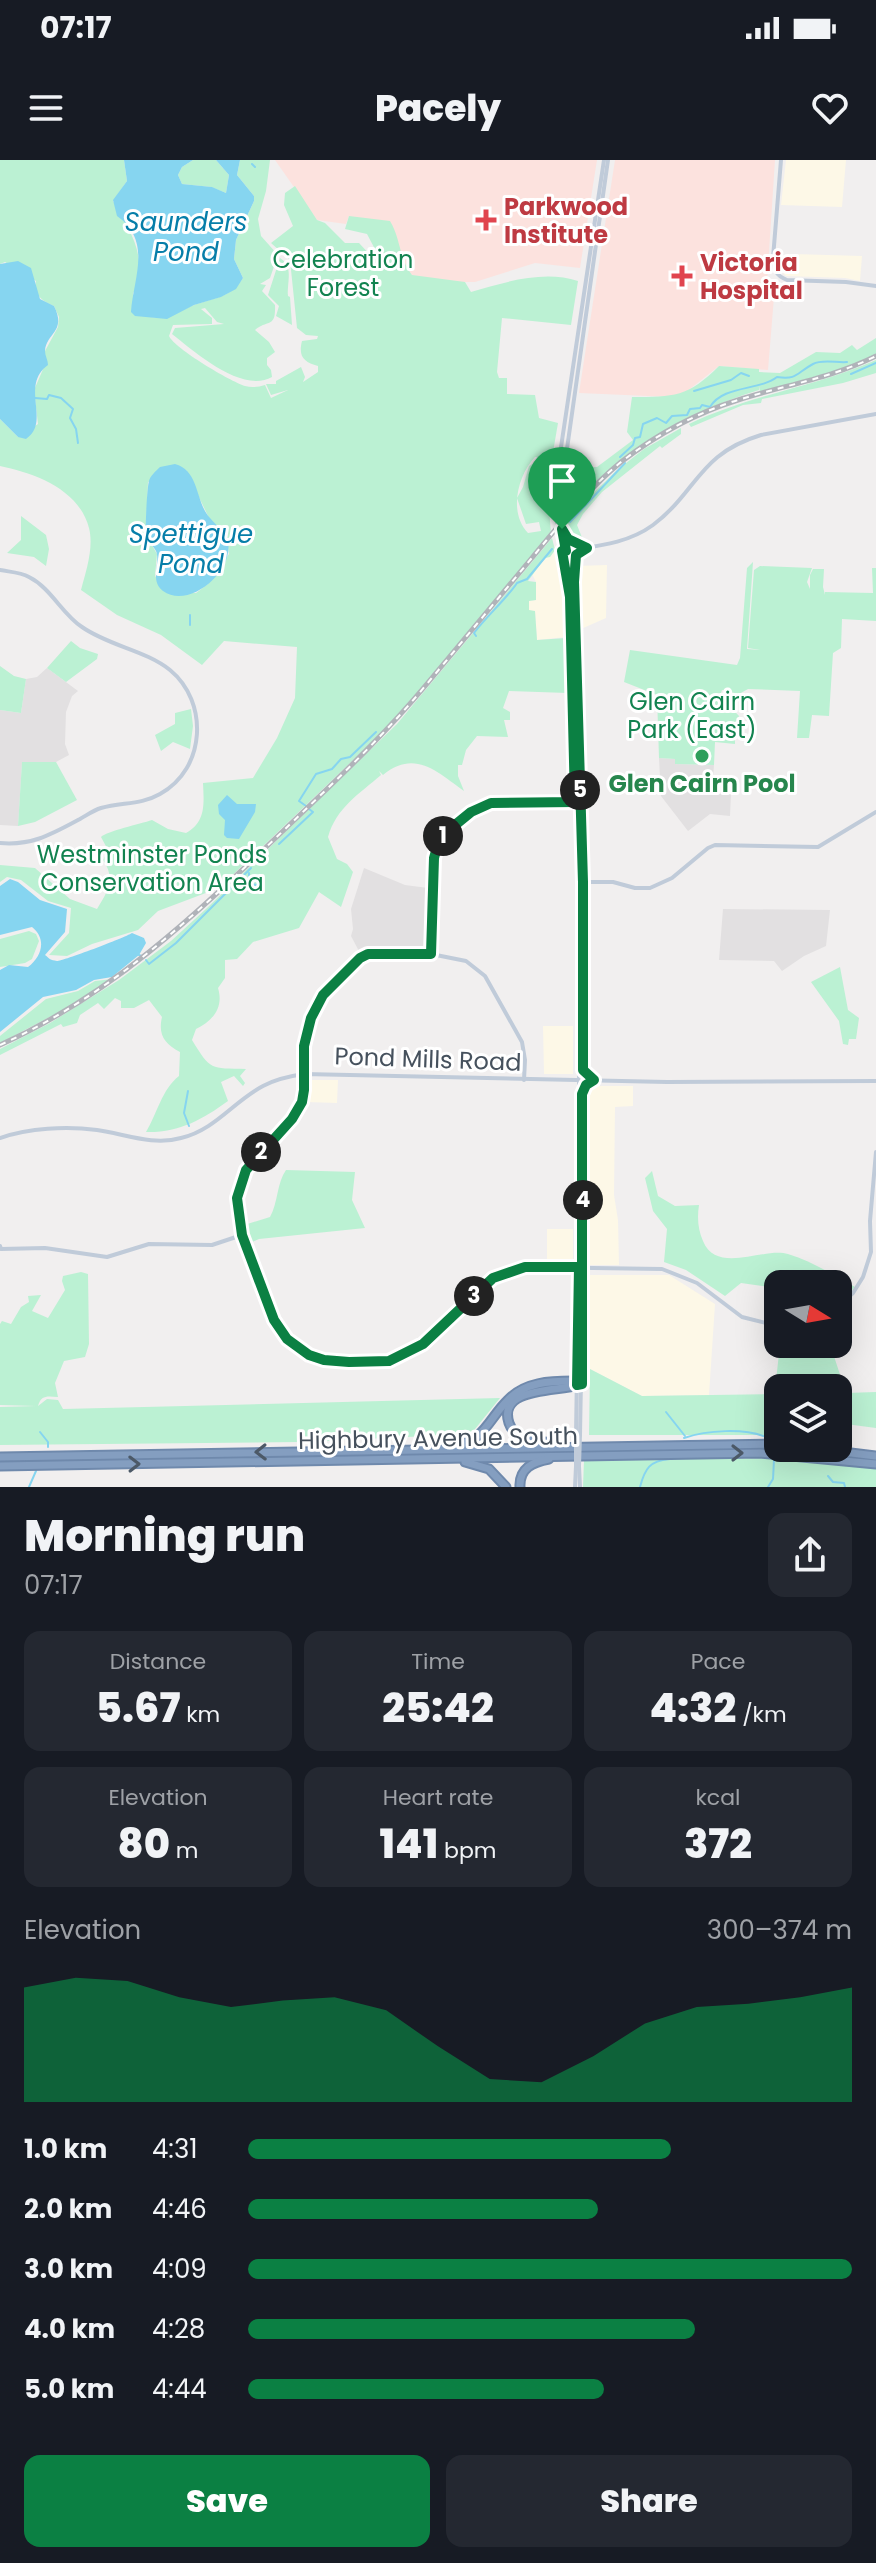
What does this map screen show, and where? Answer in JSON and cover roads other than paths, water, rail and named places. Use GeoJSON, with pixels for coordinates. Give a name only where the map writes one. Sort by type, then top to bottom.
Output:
{"type":"FeatureCollection","features":[{"type":"Feature","properties":{"kind":"highway"},"geometry":{"type":"LineString","coordinates":[[423,1449],[463,1444],[475,1439],[508,1400],[526,1388],[551,1381],[580,1384]]}},
{"type":"Feature","properties":{"kind":"highway"},"geometry":{"type":"LineString","coordinates":[[571,1450],[521,1437],[511,1428],[508,1417],[511,1406],[521,1397],[544,1389],[580,1384]]}},
{"type":"Feature","properties":{"kind":"highway","name":"Highbury Avenue South"},"geometry":{"type":"LineString","coordinates":[[0,1466],[427,1459],[571,1450],[764,1444]]}},
{"type":"Feature","properties":{"kind":"highway","name":"Highbury Avenue South"},"geometry":{"type":"LineString","coordinates":[[0,1457],[423,1449],[571,1450],[760,1453],[876,1464]]}},
{"type":"Feature","properties":{"kind":"highway"},"geometry":{"type":"LineString","coordinates":[[520,1487],[521,1477],[530,1465],[571,1450]]}},
{"type":"Feature","properties":{"kind":"highway"},"geometry":{"type":"LineString","coordinates":[[852,1453],[876,1456]]}},
{"type":"Feature","properties":{"kind":"highway"},"geometry":{"type":"LineString","coordinates":[[427,1459],[483,1466],[506,1487]]}},
{"type":"Feature","properties":{"kind":"main road"},"geometry":{"type":"LineString","coordinates":[[580,1092],[568,1080],[580,1069],[583,882],[570,597],[560,481],[606,160]]}},
{"type":"Feature","properties":{"kind":"main road"},"geometry":{"type":"LineString","coordinates":[[574,582],[554,510],[555,481],[606,160]]}},
{"type":"Feature","properties":{"kind":"main road"},"geometry":{"type":"LineString","coordinates":[[781,160],[773,258],[778,277],[876,286]]}},
{"type":"Feature","properties":{"kind":"main road"},"geometry":{"type":"LineString","coordinates":[[564,551],[631,538],[654,524],[671,509],[705,467],[737,444],[761,435],[876,414]]}},
{"type":"Feature","properties":{"kind":"main road"},"geometry":{"type":"LineString","coordinates":[[562,529],[568,539],[587,548]]}},
{"type":"Feature","properties":{"kind":"main road"},"geometry":{"type":"LineString","coordinates":[[577,1487],[581,1267],[574,582],[576,555],[587,548]]}},
{"type":"Feature","properties":{"kind":"main road"},"geometry":{"type":"LineString","coordinates":[[0,570],[30,577],[82,628],[170,670],[187,688],[198,728],[194,753],[185,771],[159,795],[132,804],[101,808],[42,839],[26,844],[0,843]]}},
{"type":"Feature","properties":{"kind":"main road"},"geometry":{"type":"LineString","coordinates":[[431,954],[434,858],[444,834],[471,812],[491,803],[578,802]]}},
{"type":"Feature","properties":{"kind":"main road"},"geometry":{"type":"LineString","coordinates":[[583,882],[613,882],[635,888],[650,888],[672,878],[715,845],[818,847],[876,812]]}},
{"type":"Feature","properties":{"kind":"main road"},"geometry":{"type":"LineString","coordinates":[[524,1080],[522,1042],[485,976],[466,961],[431,954],[368,954],[353,962],[323,995],[311,1018],[304,1046],[304,1096],[298,1110],[254,1160],[240,1186],[237,1202],[242,1235],[274,1320],[287,1339],[309,1355],[324,1360],[389,1361],[416,1348],[493,1278],[525,1267],[670,1271],[697,1283],[742,1317],[764,1322]]}},
{"type":"Feature","properties":{"kind":"main road"},"geometry":{"type":"LineString","coordinates":[[580,1069],[594,1080],[580,1092]]}},
{"type":"Feature","properties":{"kind":"main road","name":"Pond Mills Road"},"geometry":{"type":"LineString","coordinates":[[0,1138],[22,1132],[76,1128],[144,1140],[183,1138],[211,1125],[261,1087],[282,1078],[304,1074],[524,1080],[876,1081]]}},
{"type":"Feature","properties":{"kind":"main road"},"geometry":{"type":"LineString","coordinates":[[852,1294],[863,1277],[871,1252],[870,1221],[876,1152]]}},
{"type":"Feature","properties":{"kind":"main road"},"geometry":{"type":"LineString","coordinates":[[0,1248],[45,1248],[107,1257],[149,1244],[212,1245],[242,1235]]}},
{"type":"Feature","properties":{"kind":"water","name":"Saunders Pond"},"geometry":{"type":"Polygon","coordinates":[[[124,160],[193,160],[182,167],[178,175],[182,184],[212,187],[226,193],[229,175],[216,160],[240,160],[237,175],[254,196],[254,201],[236,240],[234,259],[243,278],[236,289],[167,319],[135,316],[131,312],[138,249],[128,226],[117,216],[113,200],[127,181],[124,160]]]}},
{"type":"Feature","properties":{"kind":"water"},"geometry":{"type":"Polygon","coordinates":[[[18,261],[31,268],[40,299],[54,306],[58,321],[46,345],[48,365],[36,383],[36,423],[26,439],[18,437],[0,419],[0,264],[18,261]]]}},
{"type":"Feature","properties":{"kind":"water","name":"Spettigue Pond"},"geometry":{"type":"Polygon","coordinates":[[[175,464],[189,473],[205,511],[228,542],[228,553],[224,565],[208,584],[197,591],[174,596],[159,587],[156,551],[146,536],[150,479],[160,467],[175,464]]]}},
{"type":"Feature","properties":{"kind":"water"},"geometry":{"type":"Polygon","coordinates":[[[227,795],[237,804],[256,804],[255,812],[239,839],[224,835],[225,820],[219,814],[218,805],[227,795]]]}},
{"type":"Feature","properties":{"kind":"water"},"geometry":{"type":"Polygon","coordinates":[[[10,879],[40,900],[67,909],[65,932],[45,955],[51,960],[70,957],[132,933],[144,938],[146,943],[139,955],[112,977],[94,980],[76,990],[43,997],[0,1032],[0,970],[9,965],[28,967],[37,958],[41,947],[40,937],[32,927],[0,935],[0,886],[10,879]]]}},
{"type":"Feature","properties":{"kind":"waterway"},"geometry":{"type":"LineString","coordinates":[[252,164],[255,167]]}},
{"type":"Feature","properties":{"kind":"waterway"},"geometry":{"type":"LineString","coordinates":[[620,457],[633,445],[635,438],[640,437],[643,424],[657,418],[666,423],[672,416],[687,415],[690,409],[702,405],[710,407],[723,395],[777,377],[793,377],[817,363],[847,362]]}},
{"type":"Feature","properties":{"kind":"waterway"},"geometry":{"type":"LineString","coordinates":[[851,374],[876,363]]}},
{"type":"Feature","properties":{"kind":"waterway"},"geometry":{"type":"LineString","coordinates":[[694,391],[731,380],[741,373],[749,376]]}},
{"type":"Feature","properties":{"kind":"waterway"},"geometry":{"type":"LineString","coordinates":[[35,398],[47,399],[49,395],[61,398],[73,409],[70,418],[78,443]]}},
{"type":"Feature","properties":{"kind":"waterway"},"geometry":{"type":"LineString","coordinates":[[570,522],[625,463]]}},
{"type":"Feature","properties":{"kind":"waterway"},"geometry":{"type":"LineString","coordinates":[[476,636],[474,633],[517,583],[527,579],[552,549]]}},
{"type":"Feature","properties":{"kind":"waterway"},"geometry":{"type":"LineString","coordinates":[[190,615],[190,625]]}},
{"type":"Feature","properties":{"kind":"waterway"},"geometry":{"type":"LineString","coordinates":[[306,806],[299,801],[316,774],[332,769],[341,759],[350,757],[376,732]]}},
{"type":"Feature","properties":{"kind":"waterway"},"geometry":{"type":"LineString","coordinates":[[279,844],[313,812],[309,809]]}},
{"type":"Feature","properties":{"kind":"waterway"},"geometry":{"type":"LineString","coordinates":[[146,960],[149,964],[176,943],[251,868]]}},
{"type":"Feature","properties":{"kind":"waterway"},"geometry":{"type":"LineString","coordinates":[[249,873],[246,879],[249,884],[257,885],[257,890]]}},
{"type":"Feature","properties":{"kind":"waterway"},"geometry":{"type":"LineString","coordinates":[[139,955],[144,957]]}},
{"type":"Feature","properties":{"kind":"waterway"},"geometry":{"type":"LineString","coordinates":[[188,1091],[184,1113],[189,1126]]}},
{"type":"Feature","properties":{"kind":"waterway"},"geometry":{"type":"LineString","coordinates":[[666,1412],[685,1436]]}},
{"type":"Feature","properties":{"kind":"waterway"},"geometry":{"type":"LineString","coordinates":[[684,1438],[725,1431],[764,1436]]}},
{"type":"Feature","properties":{"kind":"waterway"},"geometry":{"type":"LineString","coordinates":[[40,1432],[48,1447]]}},
{"type":"Feature","properties":{"kind":"waterway"},"geometry":{"type":"LineString","coordinates":[[640,1487],[649,1467],[669,1459]]}},
{"type":"Feature","properties":{"kind":"waterway"},"geometry":{"type":"LineString","coordinates":[[768,1487],[773,1479],[774,1462]]}},
{"type":"Feature","properties":{"kind":"waterway"},"geometry":{"type":"LineString","coordinates":[[29,1487],[36,1471]]}},
{"type":"Feature","properties":{"kind":"waterway"},"geometry":{"type":"LineString","coordinates":[[828,1476],[833,1482],[844,1483],[845,1487]]}},
{"type":"Feature","properties":{"kind":"railway"},"geometry":{"type":"LineString","coordinates":[[0,1045],[41,1025],[116,977],[184,923],[250,863],[392,724],[574,508],[621,462],[662,434],[707,411],[842,370],[876,356]]}},
{"type":"Feature","properties":{"kind":"place","name":"Parkwood Institute"},"geometry":{"type":"Point","coordinates":[486,220]}},
{"type":"Feature","properties":{"kind":"place","name":"Victoria Hospital"},"geometry":{"type":"Point","coordinates":[682,276]}},
{"type":"Feature","properties":{"kind":"place","name":"Glen Cairn Pool"},"geometry":{"type":"Point","coordinates":[702,756]}},
{"type":"Feature","properties":{"kind":"park label","name":"Celebration Forest"},"geometry":{"type":"Point","coordinates":[343,273]}},
{"type":"Feature","properties":{"kind":"park label","name":"Glen Cairn Park (East)"},"geometry":{"type":"Point","coordinates":[692,715]}},
{"type":"Feature","properties":{"kind":"park label","name":"Westminster Ponds Conservation Area"},"geometry":{"type":"Point","coordinates":[152,868]}}]}
